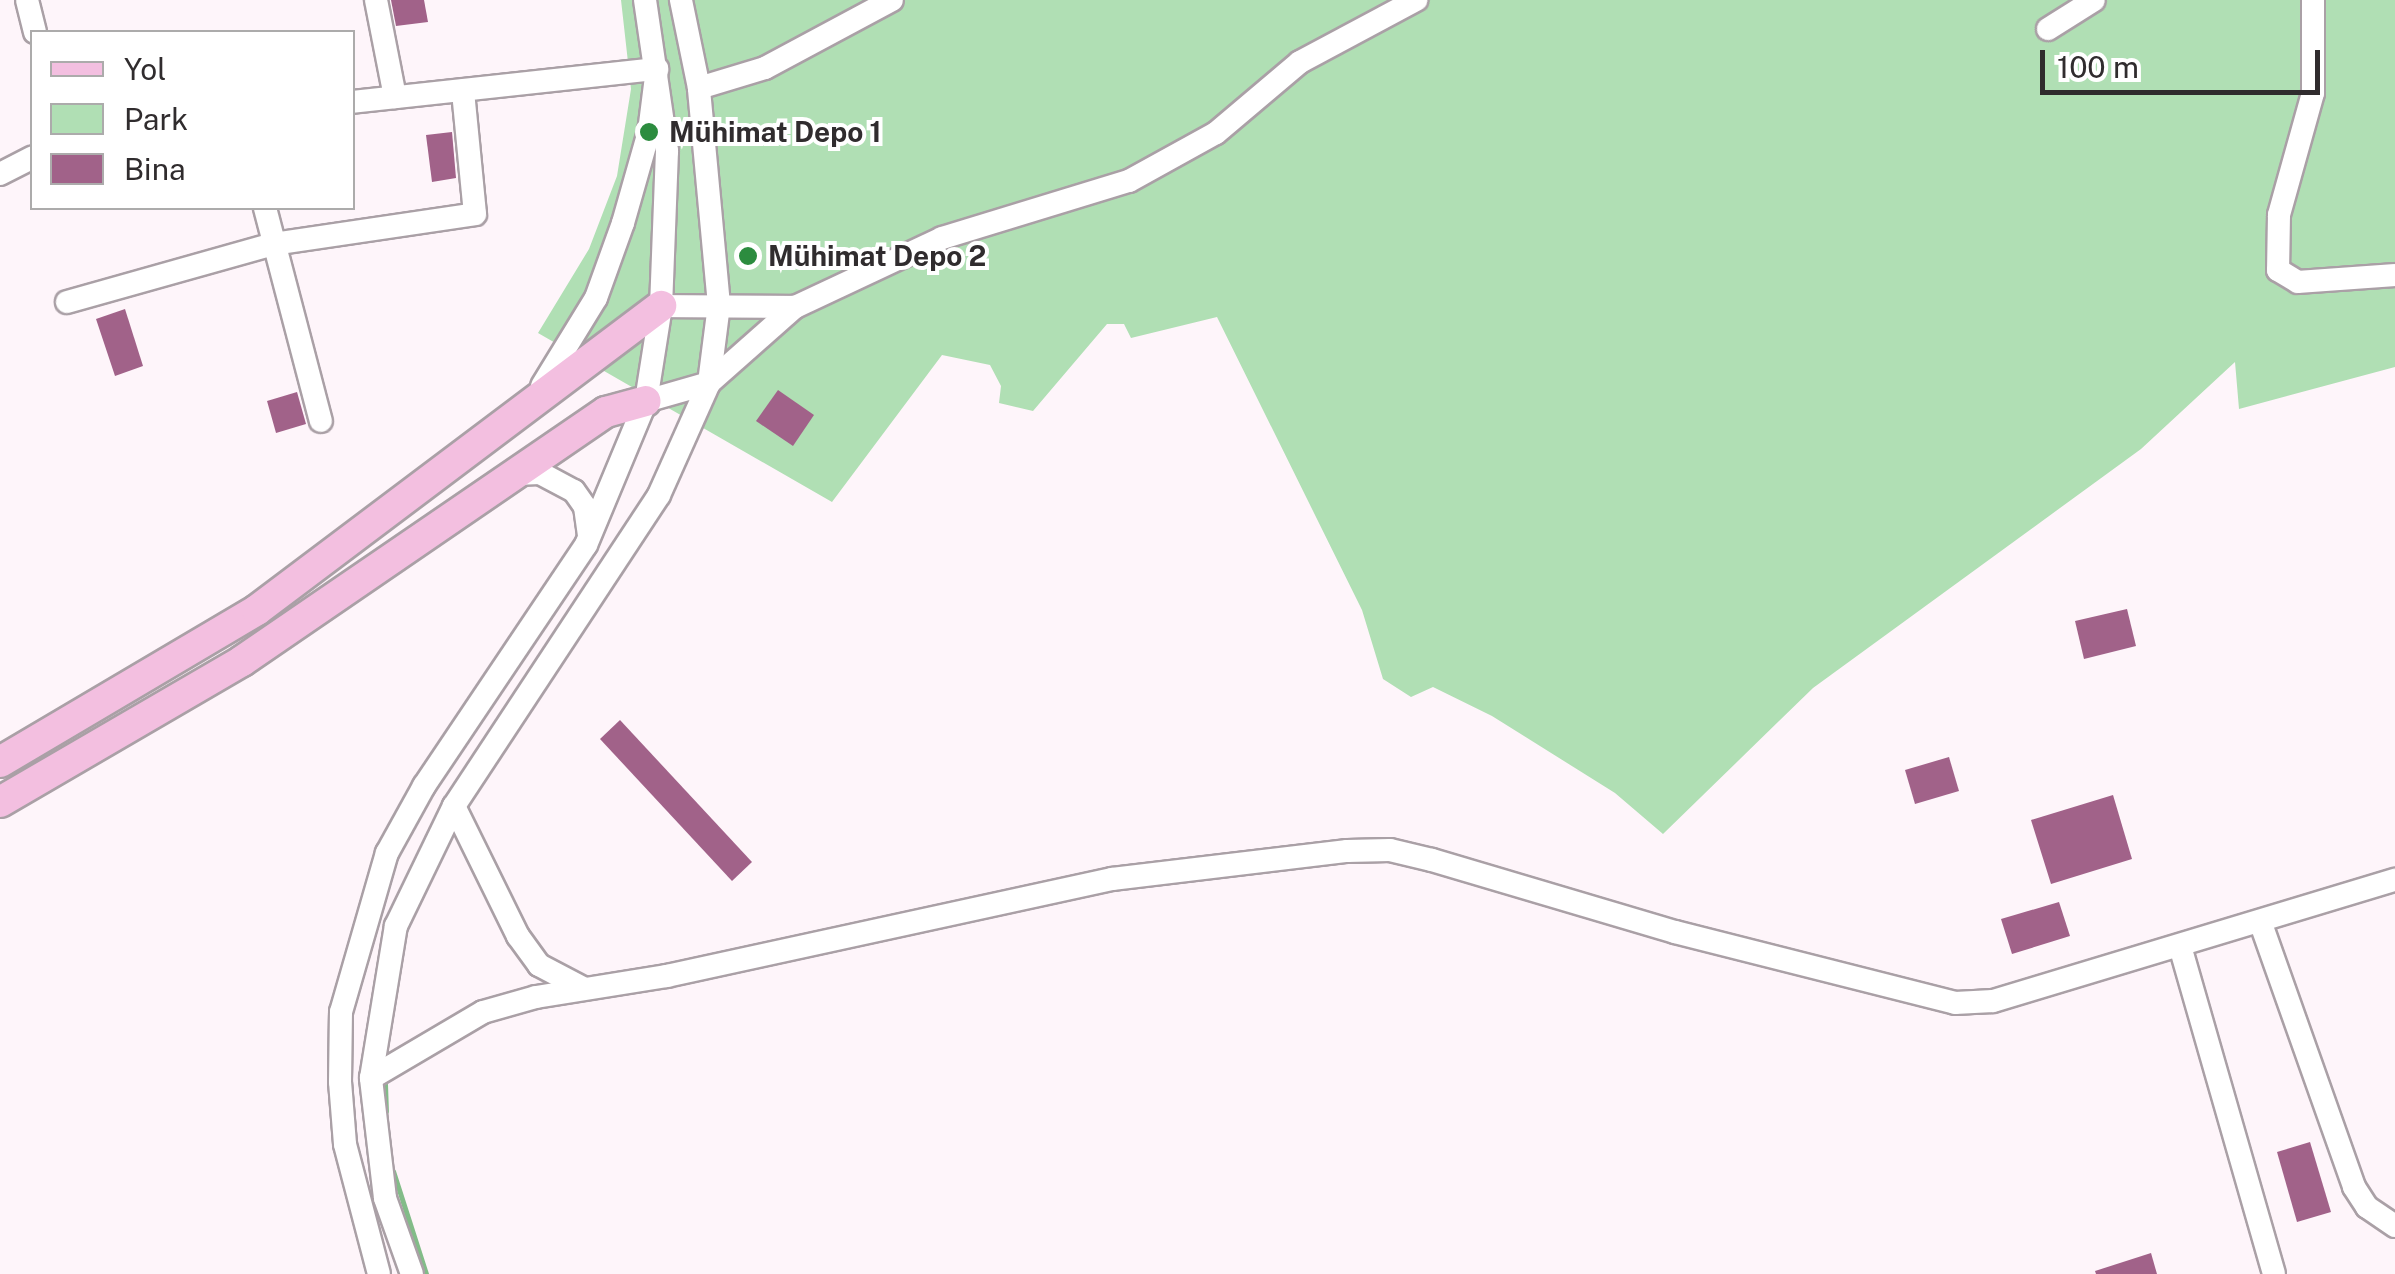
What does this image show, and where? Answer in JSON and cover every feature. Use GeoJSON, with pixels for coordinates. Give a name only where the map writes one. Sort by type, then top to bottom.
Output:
{"type":"FeatureCollection","features":[{"type":"Feature","properties":{"kind":"main road"},"geometry":{"type":"LineString","coordinates":[[0,762],[257,610],[502,430],[660,306]]}},
{"type":"Feature","properties":{"kind":"main road"},"geometry":{"type":"LineString","coordinates":[[0,802],[242,661],[502,478],[606,412],[646,401]]}},
{"type":"Feature","properties":{"kind":"street"},"geometry":{"type":"LineString","coordinates":[[27,0],[35,30]]}},
{"type":"Feature","properties":{"kind":"street"},"geometry":{"type":"LineString","coordinates":[[376,0],[396,97]]}},
{"type":"Feature","properties":{"kind":"street"},"geometry":{"type":"LineString","coordinates":[[379,1274],[344,1144],[341,1012],[364,920],[388,852],[424,786],[586,545],[646,401],[660,306],[667,151],[646,0]]}},
{"type":"Feature","properties":{"kind":"street"},"geometry":{"type":"LineString","coordinates":[[412,1274],[385,1198],[371,1078],[396,926],[454,806],[659,495],[709,383],[718,305],[699,88],[681,0]]}},
{"type":"Feature","properties":{"kind":"street"},"geometry":{"type":"LineString","coordinates":[[699,88],[765,68],[892,0]]}},
{"type":"Feature","properties":{"kind":"street"},"geometry":{"type":"LineString","coordinates":[[646,401],[709,383],[795,307],[942,238],[1130,181],[1216,133],[1300,62],[1416,0]]}},
{"type":"Feature","properties":{"kind":"street"},"geometry":{"type":"LineString","coordinates":[[2048,30],[2094,0]]}},
{"type":"Feature","properties":{"kind":"street"},"geometry":{"type":"LineString","coordinates":[[2313,0],[2313,93],[2280,215],[2278,270],[2298,282],[2395,275]]}},
{"type":"Feature","properties":{"kind":"street"},"geometry":{"type":"LineString","coordinates":[[355,102],[657,69]]}},
{"type":"Feature","properties":{"kind":"street"},"geometry":{"type":"LineString","coordinates":[[502,430],[554,372],[596,298],[649,132],[657,69]]}},
{"type":"Feature","properties":{"kind":"street"},"geometry":{"type":"LineString","coordinates":[[67,302],[273,244],[475,214],[462,91]]}},
{"type":"Feature","properties":{"kind":"street"},"geometry":{"type":"LineString","coordinates":[[0,174],[30,159]]}},
{"type":"Feature","properties":{"kind":"street"},"geometry":{"type":"LineString","coordinates":[[265,210],[321,421]]}},
{"type":"Feature","properties":{"kind":"street"},"geometry":{"type":"LineString","coordinates":[[660,306],[795,307]]}},
{"type":"Feature","properties":{"kind":"street"},"geometry":{"type":"LineString","coordinates":[[502,478],[540,473],[574,491],[590,526],[586,545]]}},
{"type":"Feature","properties":{"kind":"street"},"geometry":{"type":"LineString","coordinates":[[454,806],[495,898],[539,965],[568,985],[592,989]]}},
{"type":"Feature","properties":{"kind":"street"},"geometry":{"type":"LineString","coordinates":[[371,1078],[482,1012],[1112,879],[1347,851],[1390,850],[1432,860],[1675,932],[1954,1003],[1993,1001],[2395,880]]}},
{"type":"Feature","properties":{"kind":"street"},"geometry":{"type":"LineString","coordinates":[[2260,921],[2354,1187],[2367,1207],[2395,1226]]}},
{"type":"Feature","properties":{"kind":"street"},"geometry":{"type":"LineString","coordinates":[[2180,946],[2274,1274]]}},
{"type":"Feature","properties":{"kind":"green space"},"geometry":{"type":"Polygon","coordinates":[[[621,0],[2395,0],[2395,367],[2239,409],[2235,362],[2141,449],[1813,688],[1663,834],[1615,793],[1492,716],[1433,687],[1411,697],[1383,679],[1362,610],[1217,317],[1131,338],[1124,324],[1107,324],[1033,411],[999,403],[1001,386],[990,365],[942,355],[832,502],[538,333],[589,249],[617,176],[631,89],[621,0]]]}},
{"type":"Feature","properties":{"kind":"building"},"geometry":{"type":"Polygon","coordinates":[[[391,0],[424,0],[428,22],[396,26],[391,0]]]}},
{"type":"Feature","properties":{"kind":"building"},"geometry":{"type":"Polygon","coordinates":[[[452,132],[456,178],[432,182],[426,135],[452,132]]]}},
{"type":"Feature","properties":{"kind":"building"},"geometry":{"type":"Polygon","coordinates":[[[125,309],[143,366],[115,376],[96,319],[125,309]]]}},
{"type":"Feature","properties":{"kind":"building"},"geometry":{"type":"Polygon","coordinates":[[[778,390],[814,415],[793,446],[756,421],[778,390]]]}},
{"type":"Feature","properties":{"kind":"building"},"geometry":{"type":"Polygon","coordinates":[[[297,392],[306,424],[276,433],[267,401],[297,392]]]}},
{"type":"Feature","properties":{"kind":"building"},"geometry":{"type":"Polygon","coordinates":[[[2127,609],[2136,646],[2084,659],[2075,621],[2127,609]]]}},
{"type":"Feature","properties":{"kind":"building"},"geometry":{"type":"Polygon","coordinates":[[[620,720],[752,862],[732,881],[600,739],[620,720]]]}},
{"type":"Feature","properties":{"kind":"building"},"geometry":{"type":"Polygon","coordinates":[[[1949,757],[1959,791],[1915,804],[1905,770],[1949,757]]]}},
{"type":"Feature","properties":{"kind":"building"},"geometry":{"type":"Polygon","coordinates":[[[2113,795],[2132,859],[2051,884],[2031,820],[2113,795]]]}},
{"type":"Feature","properties":{"kind":"building"},"geometry":{"type":"Polygon","coordinates":[[[2059,902],[2070,936],[2012,954],[2001,919],[2059,902]]]}},
{"type":"Feature","properties":{"kind":"building"},"geometry":{"type":"Polygon","coordinates":[[[2310,1142],[2331,1212],[2297,1222],[2277,1152],[2310,1142]]]}},
{"type":"Feature","properties":{"kind":"building"},"geometry":{"type":"Polygon","coordinates":[[[2151,1253],[2157,1274],[2096,1274],[2095,1271],[2151,1253]]]}},
{"type":"Feature","properties":{"kind":"waterway"},"geometry":{"type":"LineString","coordinates":[[385,1084],[386,1111]]}},
{"type":"Feature","properties":{"kind":"waterway"},"geometry":{"type":"LineString","coordinates":[[393,1171],[426,1274]]}},
{"type":"Feature","properties":{"kind":"place","name":"Mühimat Depo 1"},"geometry":{"type":"Point","coordinates":[649,132]}},
{"type":"Feature","properties":{"kind":"place","name":"Mühimat Depo 2"},"geometry":{"type":"Point","coordinates":[748,256]}}]}
